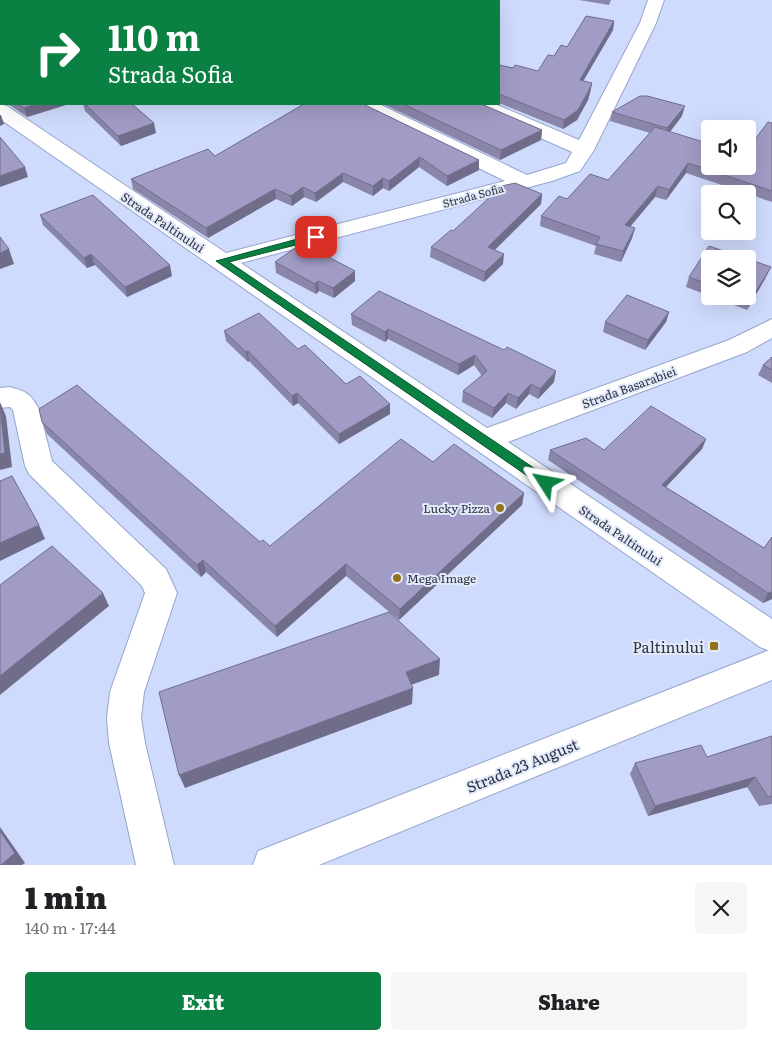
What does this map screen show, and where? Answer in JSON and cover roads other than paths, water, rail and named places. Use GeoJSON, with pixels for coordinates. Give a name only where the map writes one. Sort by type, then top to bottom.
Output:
{"type":"FeatureCollection","features":[{"type":"Feature","properties":{"kind":"street","name":"Strada Sofia"},"geometry":{"type":"LineString","coordinates":[[221,261],[545,178],[573,167],[584,150],[648,23],[656,0]]}},
{"type":"Feature","properties":{"kind":"street"},"geometry":{"type":"LineString","coordinates":[[366,105],[524,182]]}},
{"type":"Feature","properties":{"kind":"street"},"geometry":{"type":"LineString","coordinates":[[482,105],[584,150]]}},
{"type":"Feature","properties":{"kind":"street","name":"Strada Paltinului"},"geometry":{"type":"LineString","coordinates":[[0,109],[772,637]]}},
{"type":"Feature","properties":{"kind":"street","name":"Strada Basarabiei"},"geometry":{"type":"LineString","coordinates":[[483,440],[738,346],[772,327]]}},
{"type":"Feature","properties":{"kind":"street"},"geometry":{"type":"LineString","coordinates":[[0,398],[10,397],[20,400],[26,409],[39,466],[155,578],[161,593],[127,692],[124,718],[127,743],[155,865]]}},
{"type":"Feature","properties":{"kind":"street","name":"Strada 23 August"},"geometry":{"type":"LineString","coordinates":[[285,862],[772,664]]}},
{"type":"Feature","properties":{"kind":"place","name":"Lucky Pizza"},"geometry":{"type":"Point","coordinates":[500,508]}},
{"type":"Feature","properties":{"kind":"place","name":"Mega Image"},"geometry":{"type":"Point","coordinates":[397,578]}},
{"type":"Feature","properties":{"kind":"place","name":"Paltinului"},"geometry":{"type":"Point","coordinates":[714,646]}}]}
